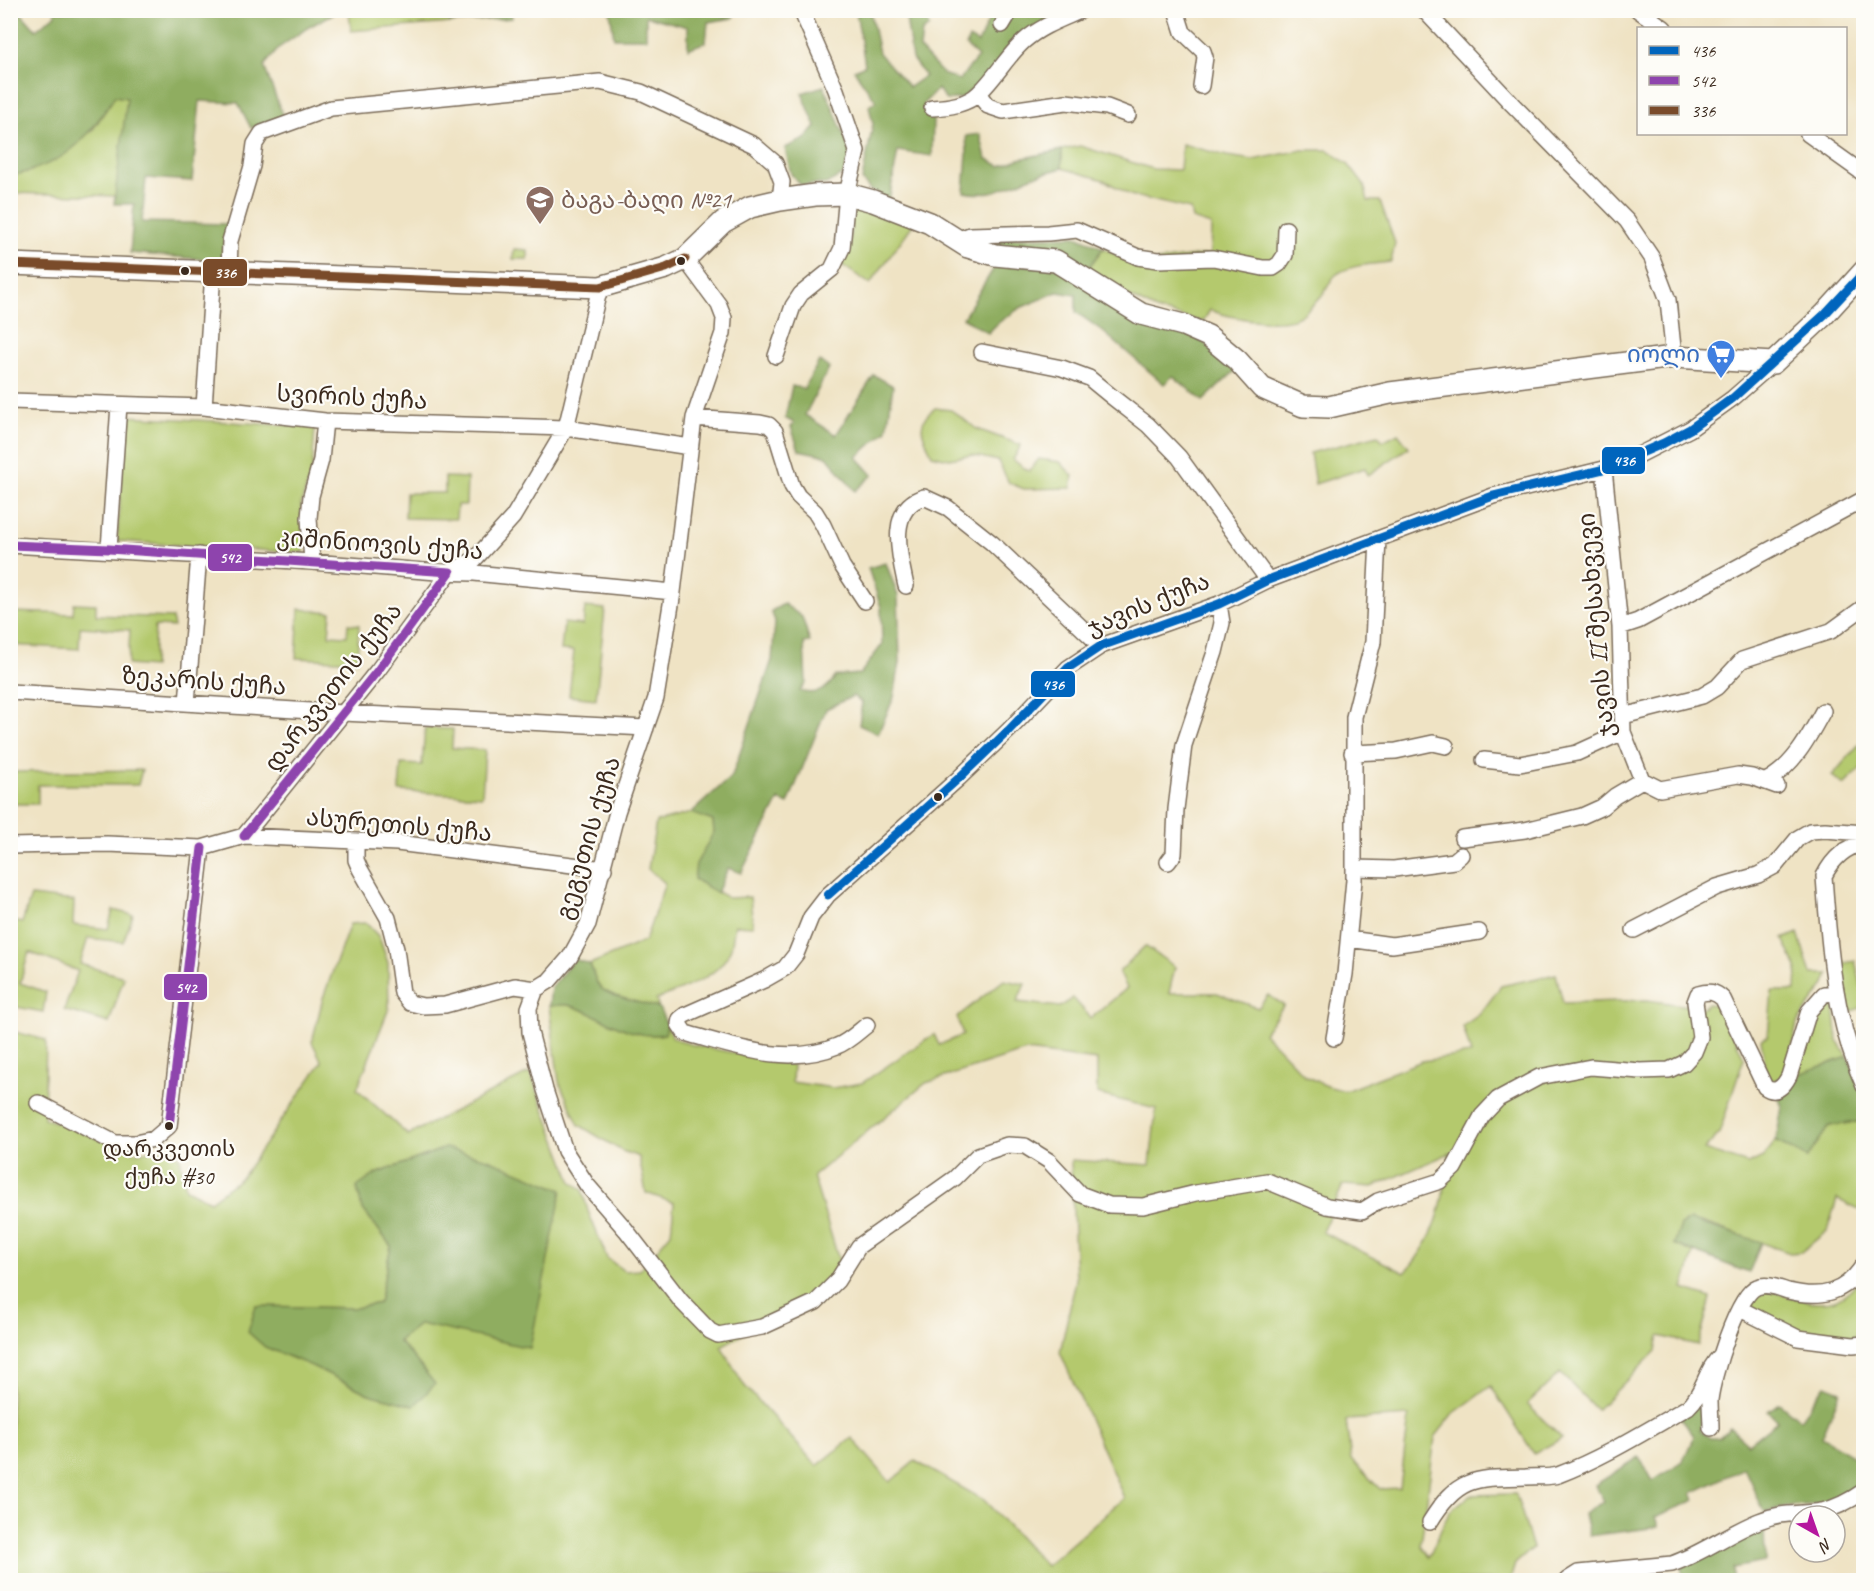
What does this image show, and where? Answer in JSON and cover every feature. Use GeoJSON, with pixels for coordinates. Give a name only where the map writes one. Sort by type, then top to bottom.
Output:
{"type":"FeatureCollection","features":[{"type":"Feature","properties":{"kind":"street"},"geometry":{"type":"LineString","coordinates":[[776,356],[793,306],[801,294],[832,269],[842,248],[848,194],[857,151],[836,90],[801,10]]}},
{"type":"Feature","properties":{"kind":"street"},"geometry":{"type":"LineString","coordinates":[[1002,25],[1011,10]]}},
{"type":"Feature","properties":{"kind":"street"},"geometry":{"type":"LineString","coordinates":[[932,108],[953,107],[978,94],[1025,40],[1047,25],[1082,10]]}},
{"type":"Feature","properties":{"kind":"street"},"geometry":{"type":"LineString","coordinates":[[1176,10],[1183,32],[1203,51],[1205,57],[1201,86]]}},
{"type":"Feature","properties":{"kind":"street"},"geometry":{"type":"LineString","coordinates":[[1424,10],[1627,221],[1652,258],[1668,300],[1674,357]]}},
{"type":"Feature","properties":{"kind":"street"},"geometry":{"type":"LineString","coordinates":[[1638,10],[1663,27]]}},
{"type":"Feature","properties":{"kind":"street"},"geometry":{"type":"LineString","coordinates":[[204,407],[221,272],[252,166],[255,144],[262,133],[331,108],[600,82],[641,92],[754,146],[775,164],[782,182],[780,200]]}},
{"type":"Feature","properties":{"kind":"street"},"geometry":{"type":"LineString","coordinates":[[978,94],[988,106],[1003,111],[1066,102],[1107,107],[1128,116]]}},
{"type":"Feature","properties":{"kind":"street"},"geometry":{"type":"LineString","coordinates":[[1809,135],[1863,174]]}},
{"type":"Feature","properties":{"kind":"street"},"geometry":{"type":"LineString","coordinates":[[10,264],[600,287],[666,268],[685,259],[723,222],[750,207],[816,195],[848,194],[902,211],[930,223],[968,247],[995,255],[1056,261],[1141,314],[1183,325],[1208,336],[1237,360],[1262,388],[1303,406],[1329,406],[1390,393],[1674,357],[1773,363]]}},
{"type":"Feature","properties":{"kind":"street"},"geometry":{"type":"LineString","coordinates":[[957,240],[970,235],[1077,230],[1138,257],[1158,260],[1213,258],[1273,268],[1280,264],[1285,255],[1286,229]]}},
{"type":"Feature","properties":{"kind":"street","name":"გეგუთის ქუჩა"},"geometry":{"type":"LineString","coordinates":[[536,989],[549,981],[570,957],[588,924],[617,812],[656,698],[673,592],[694,418],[723,333],[724,318],[718,304],[685,259]]}},
{"type":"Feature","properties":{"kind":"street","name":"ჯავის ქუჩა"},"geometry":{"type":"LineString","coordinates":[[867,1025],[839,1046],[806,1055],[765,1054],[685,1033],[679,1024],[680,1018],[685,1014],[764,980],[785,968],[796,954],[811,917],[828,895],[967,770],[1068,668],[1101,646],[1219,604],[1268,580],[1493,496],[1604,469],[1637,456],[1690,429],[1733,398],[1824,315],[1863,271]]}},
{"type":"Feature","properties":{"kind":"street","name":"დარკვეთის ქუჩა"},"geometry":{"type":"LineString","coordinates":[[244,836],[378,670],[450,572],[474,560],[513,517],[566,428],[600,287]]}},
{"type":"Feature","properties":{"kind":"street"},"geometry":{"type":"LineString","coordinates":[[982,352],[1089,378],[1148,426],[1179,457],[1268,580]]}},
{"type":"Feature","properties":{"kind":"street","name":"სვირის ქუჩა"},"geometry":{"type":"LineString","coordinates":[[10,401],[204,407],[325,421],[566,428],[690,447]]}},
{"type":"Feature","properties":{"kind":"street"},"geometry":{"type":"LineString","coordinates":[[109,549],[119,405]]}},
{"type":"Feature","properties":{"kind":"street"},"geometry":{"type":"LineString","coordinates":[[694,418],[760,423],[769,425],[775,431],[792,486],[798,496],[815,512],[842,566],[865,601]]}},
{"type":"Feature","properties":{"kind":"street"},"geometry":{"type":"LineString","coordinates":[[312,562],[309,518],[311,496],[321,460],[325,421]]}},
{"type":"Feature","properties":{"kind":"street","name":"ჯავის II შესახვევი"},"geometry":{"type":"LineString","coordinates":[[1604,469],[1620,627],[1623,732],[1642,780]]}},
{"type":"Feature","properties":{"kind":"street"},"geometry":{"type":"LineString","coordinates":[[906,586],[898,546],[900,528],[904,509],[914,500],[924,497],[948,508],[992,543],[1101,646]]}},
{"type":"Feature","properties":{"kind":"street"},"geometry":{"type":"LineString","coordinates":[[1620,627],[1638,621],[1863,499]]}},
{"type":"Feature","properties":{"kind":"street"},"geometry":{"type":"LineString","coordinates":[[1334,1038],[1349,939],[1354,868],[1352,753],[1354,717],[1373,642],[1378,539]]}},
{"type":"Feature","properties":{"kind":"street","name":"კიშინიოვის ქუჩა"},"geometry":{"type":"LineString","coordinates":[[10,545],[109,549],[474,573],[673,592]]}},
{"type":"Feature","properties":{"kind":"street"},"geometry":{"type":"LineString","coordinates":[[187,703],[199,555]]}},
{"type":"Feature","properties":{"kind":"street"},"geometry":{"type":"LineString","coordinates":[[1168,862],[1174,854],[1176,809],[1184,745],[1215,652],[1222,623],[1219,604]]}},
{"type":"Feature","properties":{"kind":"street"},"geometry":{"type":"LineString","coordinates":[[1623,716],[1702,696],[1717,687],[1742,660],[1830,631],[1863,607]]}},
{"type":"Feature","properties":{"kind":"street","name":"ზეკარის ქუჩა"},"geometry":{"type":"LineString","coordinates":[[10,692],[343,713],[646,728]]}},
{"type":"Feature","properties":{"kind":"street"},"geometry":{"type":"LineString","coordinates":[[1462,838],[1525,830],[1582,816],[1602,807],[1615,796],[1642,780],[1660,789],[1738,775],[1771,784],[1807,740],[1823,711]]}},
{"type":"Feature","properties":{"kind":"street"},"geometry":{"type":"LineString","coordinates":[[1484,760],[1520,764],[1577,753],[1623,732]]}},
{"type":"Feature","properties":{"kind":"street"},"geometry":{"type":"LineString","coordinates":[[1352,753],[1396,751],[1433,743],[1446,746]]}},
{"type":"Feature","properties":{"kind":"street"},"geometry":{"type":"LineString","coordinates":[[1634,930],[1717,887],[1758,875],[1775,866],[1798,838],[1810,831],[1863,833]]}},
{"type":"Feature","properties":{"kind":"street","name":"ასურეთის ქუჩა"},"geometry":{"type":"LineString","coordinates":[[10,846],[107,844],[202,848],[244,836],[397,843],[604,869]]}},
{"type":"Feature","properties":{"kind":"street"},"geometry":{"type":"LineString","coordinates":[[356,841],[356,860],[388,918],[396,949],[402,993],[410,1003],[423,1006],[445,1005],[515,986],[536,989],[529,1008],[530,1032],[545,1090],[565,1151],[587,1185],[626,1230],[681,1301],[710,1331],[718,1335],[762,1327],[816,1302],[837,1281],[859,1246],[955,1178],[978,1155],[1007,1145],[1025,1146],[1049,1161],[1080,1194],[1109,1205],[1143,1206],[1197,1193],[1267,1181],[1327,1206],[1362,1211],[1378,1201],[1440,1180],[1454,1168],[1482,1116],[1498,1099],[1539,1077],[1591,1066],[1640,1071],[1669,1070],[1684,1063],[1694,1052],[1700,1036],[1695,1002],[1698,994],[1713,992],[1723,999],[1765,1087],[1769,1090],[1778,1090],[1789,1076],[1809,1011],[1824,994],[1835,993]]}},
{"type":"Feature","properties":{"kind":"street"},"geometry":{"type":"LineString","coordinates":[[1863,843],[1838,856],[1830,864],[1824,876],[1835,993],[1851,1058],[1863,1086]]}},
{"type":"Feature","properties":{"kind":"street"},"geometry":{"type":"LineString","coordinates":[[38,1103],[115,1143],[135,1143],[154,1139],[169,1126],[202,848]]}},
{"type":"Feature","properties":{"kind":"street"},"geometry":{"type":"LineString","coordinates":[[1354,868],[1394,869],[1454,861],[1461,855]]}},
{"type":"Feature","properties":{"kind":"street"},"geometry":{"type":"LineString","coordinates":[[1349,939],[1392,945],[1479,932]]}},
{"type":"Feature","properties":{"kind":"street"},"geometry":{"type":"LineString","coordinates":[[1711,1428],[1710,1399],[1720,1355],[1745,1297],[1755,1287],[1769,1285],[1807,1295],[1829,1294],[1842,1288],[1856,1276],[1863,1264]]}},
{"type":"Feature","properties":{"kind":"street"},"geometry":{"type":"LineString","coordinates":[[1740,1309],[1798,1338],[1863,1344]]}},
{"type":"Feature","properties":{"kind":"street"},"geometry":{"type":"LineString","coordinates":[[1430,1522],[1440,1504],[1460,1486],[1481,1478],[1554,1476],[1584,1464],[1688,1407],[1697,1400],[1714,1361],[1720,1355]]}},
{"type":"Feature","properties":{"kind":"street"},"geometry":{"type":"LineString","coordinates":[[1567,1581],[1578,1573],[1672,1564],[1686,1559],[1757,1521],[1789,1512],[1823,1511],[1850,1501],[1863,1491]]}},
{"type":"Feature","properties":{"kind":"green space"},"geometry":{"type":"Polygon","coordinates":[[[610,10],[735,11],[733,18],[708,22],[706,42],[688,49],[688,27],[646,16],[646,38],[614,38],[610,10]]]}},
{"type":"Feature","properties":{"kind":"green space"},"geometry":{"type":"Polygon","coordinates":[[[10,11],[19,11],[36,30],[56,14],[54,11],[338,11],[280,47],[264,66],[283,116],[251,128],[238,103],[200,101],[192,181],[146,178],[142,222],[228,224],[222,261],[130,253],[134,204],[114,204],[127,98],[115,96],[94,126],[72,149],[47,165],[11,176],[10,11]]]}},
{"type":"Feature","properties":{"kind":"green space"},"geometry":{"type":"Polygon","coordinates":[[[349,11],[449,11],[450,23],[351,31],[349,11]]]}},
{"type":"Feature","properties":{"kind":"green space"},"geometry":{"type":"Polygon","coordinates":[[[449,11],[511,11],[512,18],[450,23],[449,11]]]}},
{"type":"Feature","properties":{"kind":"green space"},"geometry":{"type":"Polygon","coordinates":[[[856,11],[870,11],[879,53],[909,87],[925,76],[912,59],[905,11],[923,11],[929,27],[922,32],[920,49],[943,74],[959,80],[978,57],[966,46],[969,38],[978,43],[993,11],[1046,11],[1056,17],[962,98],[946,100],[938,89],[924,103],[924,113],[933,119],[932,156],[898,151],[889,200],[870,190],[862,180],[873,124],[869,106],[876,101],[854,70],[865,65],[856,11]]]}},
{"type":"Feature","properties":{"kind":"green space"},"geometry":{"type":"Polygon","coordinates":[[[824,86],[851,152],[844,174],[826,184],[801,185],[791,174],[785,148],[805,139],[816,127],[802,93],[824,86]]]}},
{"type":"Feature","properties":{"kind":"green space"},"geometry":{"type":"Polygon","coordinates":[[[115,96],[128,98],[116,196],[11,193],[10,176],[31,171],[92,131],[115,96]]]}},
{"type":"Feature","properties":{"kind":"green space"},"geometry":{"type":"Polygon","coordinates":[[[980,134],[986,158],[1000,166],[1019,159],[1062,150],[1062,168],[991,192],[964,192],[966,136],[980,134]]]}},
{"type":"Feature","properties":{"kind":"green space"},"geometry":{"type":"Polygon","coordinates":[[[1182,144],[1227,156],[1253,160],[1302,150],[1328,150],[1348,164],[1364,185],[1368,201],[1380,201],[1395,243],[1391,262],[1356,266],[1337,274],[1324,293],[1307,311],[1296,318],[1285,320],[1244,319],[1210,310],[1203,322],[1156,310],[1122,293],[1086,271],[1103,248],[1135,264],[1210,254],[1211,225],[1192,219],[1190,209],[1130,195],[1104,180],[1062,168],[1062,150],[1080,146],[1153,169],[1180,170],[1182,144]]]}},
{"type":"Feature","properties":{"kind":"green space"},"geometry":{"type":"Polygon","coordinates":[[[852,205],[914,223],[870,284],[842,265],[850,240],[852,205]]]}},
{"type":"Feature","properties":{"kind":"green space"},"geometry":{"type":"Polygon","coordinates":[[[1076,236],[1103,248],[1086,271],[986,249],[984,239],[1076,236]]]}},
{"type":"Feature","properties":{"kind":"green space"},"geometry":{"type":"Polygon","coordinates":[[[514,249],[528,250],[528,259],[513,259],[514,249]]]}},
{"type":"Feature","properties":{"kind":"green space"},"geometry":{"type":"Polygon","coordinates":[[[997,263],[1058,268],[1194,335],[1237,369],[1203,401],[1173,376],[1164,384],[1101,330],[1076,312],[1076,295],[1057,292],[1020,308],[988,333],[963,318],[997,263]]]}},
{"type":"Feature","properties":{"kind":"green space"},"geometry":{"type":"Polygon","coordinates":[[[819,361],[829,368],[805,415],[836,435],[874,375],[893,386],[887,430],[857,457],[873,475],[855,491],[827,456],[799,450],[791,427],[794,423],[785,418],[792,386],[804,389],[819,361]]]}},
{"type":"Feature","properties":{"kind":"green space"},"geometry":{"type":"Polygon","coordinates":[[[935,408],[951,410],[977,429],[1021,445],[1013,460],[1029,471],[1039,459],[1060,462],[1073,476],[1071,488],[1024,489],[1009,483],[998,461],[972,455],[949,459],[932,455],[923,436],[922,425],[924,419],[935,408]]]}},
{"type":"Feature","properties":{"kind":"green space"},"geometry":{"type":"Polygon","coordinates":[[[126,416],[315,427],[312,471],[301,504],[304,553],[117,541],[126,416]]]}},
{"type":"Feature","properties":{"kind":"green space"},"geometry":{"type":"Polygon","coordinates":[[[1398,433],[1409,447],[1368,475],[1365,468],[1315,484],[1310,453],[1378,435],[1383,441],[1398,433]]]}},
{"type":"Feature","properties":{"kind":"green space"},"geometry":{"type":"Polygon","coordinates":[[[445,477],[467,478],[466,505],[457,505],[456,519],[405,518],[406,493],[445,493],[445,477]]]}},
{"type":"Feature","properties":{"kind":"green space"},"geometry":{"type":"Polygon","coordinates":[[[886,563],[898,596],[900,662],[894,697],[878,734],[859,725],[862,702],[853,696],[826,709],[788,804],[779,800],[741,873],[728,868],[717,893],[694,879],[696,864],[714,832],[713,821],[691,813],[732,776],[772,660],[775,621],[771,611],[784,604],[802,617],[810,642],[804,643],[806,683],[800,691],[812,693],[821,691],[836,676],[860,674],[882,645],[881,607],[868,568],[886,563]]]}},
{"type":"Feature","properties":{"kind":"green space"},"geometry":{"type":"Polygon","coordinates":[[[10,594],[13,594],[12,612],[73,614],[74,603],[96,604],[96,615],[172,618],[174,627],[155,626],[153,667],[128,665],[130,630],[80,627],[79,649],[11,645],[10,594]]]}},
{"type":"Feature","properties":{"kind":"green space"},"geometry":{"type":"Polygon","coordinates":[[[585,607],[605,609],[596,699],[569,696],[574,651],[561,650],[564,623],[583,625],[585,607]]]}},
{"type":"Feature","properties":{"kind":"green space"},"geometry":{"type":"Polygon","coordinates":[[[299,609],[331,612],[329,635],[347,636],[348,624],[359,625],[357,661],[296,658],[299,609]]]}},
{"type":"Feature","properties":{"kind":"green space"},"geometry":{"type":"Polygon","coordinates":[[[425,728],[453,729],[452,748],[485,750],[482,796],[399,791],[401,764],[422,765],[425,728]]]}},
{"type":"Feature","properties":{"kind":"green space"},"geometry":{"type":"Polygon","coordinates":[[[1863,736],[1863,766],[1844,785],[1832,776],[1860,743],[1863,736]]]}},
{"type":"Feature","properties":{"kind":"green space"},"geometry":{"type":"Polygon","coordinates":[[[10,739],[12,739],[13,772],[142,770],[138,785],[38,785],[38,804],[11,804],[10,739]]]}},
{"type":"Feature","properties":{"kind":"green space"},"geometry":{"type":"Polygon","coordinates":[[[691,813],[713,821],[714,832],[694,879],[728,898],[750,897],[753,926],[735,925],[731,948],[719,967],[700,981],[656,1000],[659,1008],[610,994],[598,985],[590,964],[645,941],[665,883],[648,869],[656,822],[691,813]]]}},
{"type":"Feature","properties":{"kind":"green space"},"geometry":{"type":"Polygon","coordinates":[[[31,896],[74,901],[73,925],[108,929],[113,910],[133,915],[123,942],[88,938],[80,964],[124,977],[109,1023],[64,1010],[78,971],[29,952],[20,983],[46,992],[43,1012],[11,1006],[11,921],[22,923],[31,896]]]}},
{"type":"Feature","properties":{"kind":"green space"},"geometry":{"type":"Polygon","coordinates":[[[366,923],[379,937],[388,963],[389,1008],[357,1089],[408,1135],[530,1072],[572,1182],[582,1189],[588,1211],[607,1258],[624,1271],[640,1270],[671,1233],[674,1203],[646,1193],[639,1157],[622,1151],[579,1125],[559,1082],[549,1006],[568,1005],[639,1034],[664,1034],[667,1025],[673,1038],[689,1044],[793,1065],[792,1082],[833,1088],[862,1083],[934,1034],[939,1045],[963,1035],[957,1017],[1004,980],[1025,984],[1017,1002],[1060,1007],[1073,998],[1091,1018],[1127,988],[1119,972],[1145,946],[1175,967],[1169,993],[1217,993],[1258,1008],[1268,995],[1284,1005],[1264,1033],[1305,1076],[1345,1091],[1422,1061],[1471,1054],[1463,1026],[1480,1014],[1501,986],[1556,974],[1563,1003],[1647,1000],[1703,1008],[1707,1004],[1719,1005],[1744,1058],[1719,1134],[1704,1150],[1748,1164],[1763,1157],[1776,1141],[1807,1158],[1829,1126],[1863,1121],[1863,1212],[1837,1199],[1827,1231],[1801,1252],[1790,1253],[1702,1222],[1674,1244],[1694,1253],[1683,1289],[1711,1298],[1698,1345],[1659,1336],[1656,1351],[1597,1410],[1560,1373],[1527,1404],[1562,1438],[1534,1454],[1491,1386],[1454,1413],[1435,1437],[1421,1545],[1429,1557],[1449,1512],[1470,1495],[1516,1494],[1533,1548],[1515,1564],[1510,1580],[11,1580],[11,1031],[46,1040],[44,1118],[134,1152],[171,1150],[180,1158],[186,1189],[210,1201],[242,1177],[322,1062],[312,1042],[323,998],[350,924],[366,923]],[[1026,1051],[926,1083],[813,1176],[845,1280],[721,1346],[744,1385],[817,1466],[852,1438],[890,1482],[915,1461],[984,1500],[1046,1566],[1124,1498],[1060,1352],[1076,1280],[1071,1160],[1150,1165],[1156,1109],[1097,1094],[1097,1060],[1026,1051]],[[445,1148],[376,1174],[357,1188],[362,1208],[391,1246],[379,1303],[356,1308],[256,1306],[312,1366],[369,1394],[414,1358],[398,1341],[420,1324],[450,1329],[445,1148]],[[1450,1153],[1373,1187],[1343,1185],[1322,1232],[1405,1273],[1417,1258],[1433,1230],[1442,1202],[1450,1153]],[[1409,1416],[1346,1420],[1351,1460],[1380,1489],[1400,1488],[1409,1416]]]}},
{"type":"Feature","properties":{"kind":"green space"},"geometry":{"type":"Polygon","coordinates":[[[1798,933],[1811,974],[1829,974],[1824,986],[1797,1023],[1791,1054],[1782,1078],[1773,1081],[1767,1078],[1761,1039],[1768,1036],[1772,991],[1796,991],[1797,968],[1783,939],[1798,933]]]}},
{"type":"Feature","properties":{"kind":"green space"},"geometry":{"type":"Polygon","coordinates":[[[574,959],[590,964],[597,982],[604,991],[659,1008],[667,1025],[665,1034],[639,1034],[568,1005],[549,1006],[551,988],[574,959]]]}},
{"type":"Feature","properties":{"kind":"green space"},"geometry":{"type":"Polygon","coordinates":[[[1855,961],[1863,992],[1863,1007],[1844,1014],[1839,964],[1855,961]]]}},
{"type":"Feature","properties":{"kind":"green space"},"geometry":{"type":"Polygon","coordinates":[[[1830,1000],[1834,1006],[1838,1041],[1848,1057],[1793,1076],[1819,1005],[1830,1000]]]}},
{"type":"Feature","properties":{"kind":"green space"},"geometry":{"type":"Polygon","coordinates":[[[1848,1057],[1863,1093],[1863,1121],[1829,1126],[1807,1158],[1776,1141],[1782,1107],[1779,1098],[1789,1090],[1793,1076],[1848,1057]]]}},
{"type":"Feature","properties":{"kind":"green space"},"geometry":{"type":"Polygon","coordinates":[[[445,1148],[488,1159],[562,1190],[530,1348],[420,1324],[398,1341],[435,1384],[414,1406],[369,1394],[312,1366],[265,1347],[248,1332],[256,1306],[356,1308],[379,1303],[391,1246],[362,1208],[357,1187],[376,1174],[445,1148]]]}},
{"type":"Feature","properties":{"kind":"green space"},"geometry":{"type":"Polygon","coordinates":[[[1690,1220],[1761,1242],[1749,1273],[1674,1244],[1681,1225],[1690,1220]]]}},
{"type":"Feature","properties":{"kind":"green space"},"geometry":{"type":"Polygon","coordinates":[[[1863,1276],[1863,1319],[1853,1339],[1803,1334],[1756,1312],[1751,1304],[1752,1298],[1765,1289],[1810,1301],[1835,1300],[1847,1293],[1863,1276]]]}},
{"type":"Feature","properties":{"kind":"green space"},"geometry":{"type":"Polygon","coordinates":[[[1713,1375],[1700,1430],[1710,1438],[1718,1438],[1730,1428],[1748,1444],[1777,1421],[1768,1411],[1779,1403],[1800,1420],[1825,1385],[1841,1391],[1822,1437],[1856,1458],[1863,1447],[1863,1481],[1832,1503],[1787,1504],[1787,1507],[1765,1513],[1744,1468],[1692,1493],[1695,1500],[1655,1517],[1658,1527],[1589,1536],[1584,1514],[1604,1501],[1595,1485],[1639,1457],[1653,1481],[1683,1461],[1694,1436],[1680,1417],[1713,1375]]]}},
{"type":"Feature","properties":{"kind":"green space"},"geometry":{"type":"Polygon","coordinates":[[[1764,1525],[1765,1562],[1733,1568],[1733,1580],[1684,1580],[1681,1567],[1764,1525]]]}},
{"type":"Feature","properties":{"kind":"transit line","name":"336"},"geometry":{"type":"LineString","coordinates":[[10,264],[600,287],[666,268],[685,259]]}},
{"type":"Feature","properties":{"kind":"transit line","name":"436"},"geometry":{"type":"LineString","coordinates":[[828,895],[959,778],[1068,668],[1101,646],[1219,604],[1268,580],[1493,496],[1604,469],[1664,443],[1690,429],[1733,398],[1824,315],[1864,272]]}},
{"type":"Feature","properties":{"kind":"transit line","name":"542"},"geometry":{"type":"LineString","coordinates":[[10,545],[109,549],[450,572]]}},
{"type":"Feature","properties":{"kind":"transit line","name":"542"},"geometry":{"type":"LineString","coordinates":[[244,836],[378,670],[450,572]]}},
{"type":"Feature","properties":{"kind":"transit line","name":"542"},"geometry":{"type":"LineString","coordinates":[[169,1126],[202,848]]}},
{"type":"Feature","properties":{"kind":"place","name":"ბაგა-ბაღი №21"},"geometry":{"type":"Point","coordinates":[540,226]}},
{"type":"Feature","properties":{"kind":"place","name":"იოლი"},"geometry":{"type":"Point","coordinates":[1721,380]}},
{"type":"Feature","properties":{"kind":"place","name":"დარკვეთის ქუჩა #30"},"geometry":{"type":"Point","coordinates":[169,1126]}}]}
